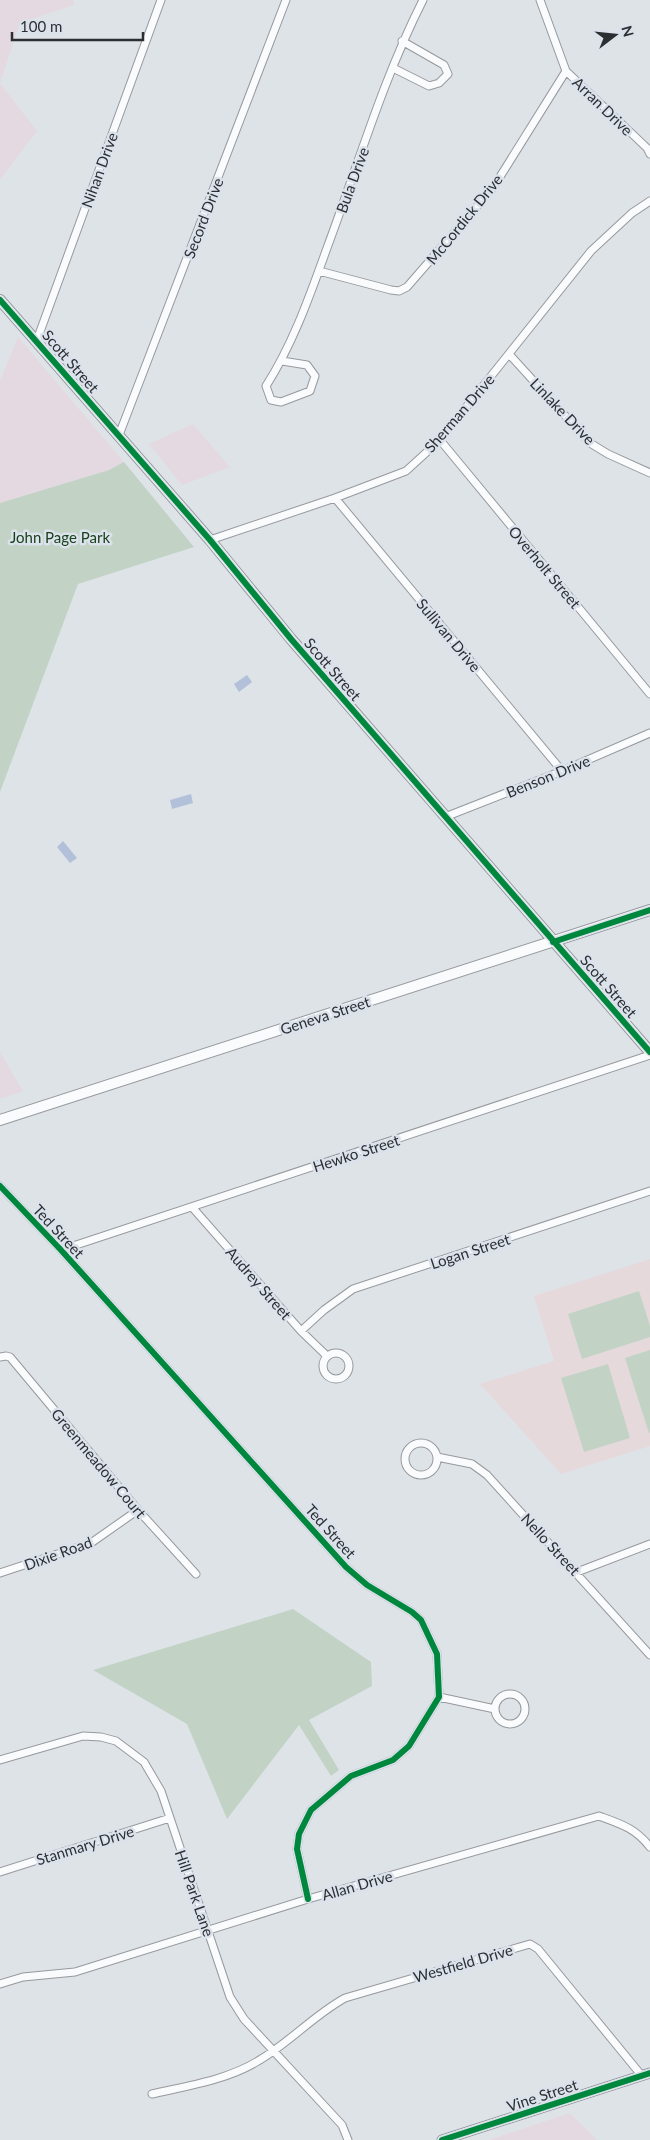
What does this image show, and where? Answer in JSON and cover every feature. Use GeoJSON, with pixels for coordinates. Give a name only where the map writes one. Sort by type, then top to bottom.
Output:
{"type":"FeatureCollection","features":[{"type":"Feature","properties":{"kind":"main road","name":"Scott Street"},"geometry":{"type":"LineString","coordinates":[[0,300],[37,340],[210,540],[291,639],[650,1054]]}},
{"type":"Feature","properties":{"kind":"main road","name":"Geneva Street"},"geometry":{"type":"LineString","coordinates":[[0,1120],[650,910]]}},
{"type":"Feature","properties":{"kind":"street","name":"Nihan Drive"},"geometry":{"type":"LineString","coordinates":[[37,340],[161,0]]}},
{"type":"Feature","properties":{"kind":"street","name":"Secord Drive"},"geometry":{"type":"LineString","coordinates":[[119,435],[286,0]]}},
{"type":"Feature","properties":{"kind":"street","name":"Bula Drive"},"geometry":{"type":"LineString","coordinates":[[282,361],[307,365],[315,376],[310,391],[281,402],[270,400],[266,386],[282,361],[319,271],[402,41],[422,0]]}},
{"type":"Feature","properties":{"kind":"street","name":"Arran Drive"},"geometry":{"type":"LineString","coordinates":[[540,0],[566,71],[647,148],[650,154]]}},
{"type":"Feature","properties":{"kind":"street"},"geometry":{"type":"LineString","coordinates":[[393,68],[429,86],[439,83],[448,74],[444,66],[402,41]]}},
{"type":"Feature","properties":{"kind":"street","name":"McCordick Drive"},"geometry":{"type":"LineString","coordinates":[[319,271],[390,290],[399,291],[408,287],[493,188],[566,71]]}},
{"type":"Feature","properties":{"kind":"street","name":"Sherman Drive"},"geometry":{"type":"LineString","coordinates":[[210,540],[335,498],[406,471],[440,440],[591,251],[632,213],[650,201]]}},
{"type":"Feature","properties":{"kind":"street","name":"Linlake Drive"},"geometry":{"type":"LineString","coordinates":[[509,354],[590,443],[608,454],[650,473]]}},
{"type":"Feature","properties":{"kind":"street","name":"Overholt Street"},"geometry":{"type":"LineString","coordinates":[[440,440],[650,694]]}},
{"type":"Feature","properties":{"kind":"street","name":"Sullivan Drive"},"geometry":{"type":"LineString","coordinates":[[335,498],[562,771]]}},
{"type":"Feature","properties":{"kind":"street","name":"Benson Drive"},"geometry":{"type":"LineString","coordinates":[[445,817],[562,771],[650,733]]}},
{"type":"Feature","properties":{"kind":"street","name":"Hewko Street"},"geometry":{"type":"LineString","coordinates":[[61,1250],[650,1054]]}},
{"type":"Feature","properties":{"kind":"street","name":"Ted Street"},"geometry":{"type":"LineString","coordinates":[[0,1186],[61,1250],[346,1566],[367,1585],[412,1612],[421,1620],[437,1654],[439,1697]]}},
{"type":"Feature","properties":{"kind":"street","name":"Logan Street"},"geometry":{"type":"LineString","coordinates":[[301,1331],[324,1310],[353,1289],[650,1191]]}},
{"type":"Feature","properties":{"kind":"street","name":"Audrey Street"},"geometry":{"type":"LineString","coordinates":[[192,1207],[301,1331],[327,1356]]}},
{"type":"Feature","properties":{"kind":"street","name":"Greenmeadow Court"},"geometry":{"type":"LineString","coordinates":[[0,1357],[10,1357],[138,1510],[196,1574]]}},
{"type":"Feature","properties":{"kind":"street"},"geometry":{"type":"LineString","coordinates":[[416,1443],[427,1444],[432,1447],[437,1458],[435,1467],[427,1474],[422,1475],[412,1473],[404,1460],[407,1450],[416,1443]]}},
{"type":"Feature","properties":{"kind":"street","name":"Nello Street"},"geometry":{"type":"LineString","coordinates":[[437,1458],[472,1464],[487,1475],[577,1572],[650,1655]]}},
{"type":"Feature","properties":{"kind":"street","name":"Dixie Road"},"geometry":{"type":"LineString","coordinates":[[0,1573],[91,1543],[138,1510]]}},
{"type":"Feature","properties":{"kind":"street"},"geometry":{"type":"LineString","coordinates":[[577,1572],[650,1544]]}},
{"type":"Feature","properties":{"kind":"street"},"geometry":{"type":"LineString","coordinates":[[510,1694],[522,1701],[524,1711],[520,1720],[511,1724],[502,1722],[498,1718],[495,1709],[498,1700],[510,1694]]}},
{"type":"Feature","properties":{"kind":"street"},"geometry":{"type":"LineString","coordinates":[[308,1899],[296,1849],[299,1834],[310,1810],[351,1776],[393,1760],[409,1746],[439,1697],[495,1709]]}},
{"type":"Feature","properties":{"kind":"street","name":"Hill Park Lane"},"geometry":{"type":"LineString","coordinates":[[0,1760],[83,1736],[101,1737],[116,1742],[144,1762],[161,1791],[230,1997],[244,2019],[342,2125],[348,2140]]}},
{"type":"Feature","properties":{"kind":"street","name":"Allan Drive"},"geometry":{"type":"LineString","coordinates":[[0,1984],[23,1977],[75,1972],[308,1899],[599,1816],[626,1826],[641,1836],[650,1847]]}},
{"type":"Feature","properties":{"kind":"street","name":"Stanmary Drive"},"geometry":{"type":"LineString","coordinates":[[0,1872],[170,1818]]}},
{"type":"Feature","properties":{"kind":"street","name":"Westfield Drive"},"geometry":{"type":"LineString","coordinates":[[272,2051],[331,2006],[345,1998],[530,1944],[538,1950],[646,2074]]}},
{"type":"Feature","properties":{"kind":"street"},"geometry":{"type":"LineString","coordinates":[[152,2094],[195,2085],[244,2069],[272,2051]]}},
{"type":"Feature","properties":{"kind":"street","name":"Vine Street"},"geometry":{"type":"LineString","coordinates":[[442,2140],[646,2074]]}},
{"type":"Feature","properties":{"kind":"shaded area"},"geometry":{"type":"Polygon","coordinates":[[[0,0],[73,0],[74,5],[20,23],[0,83],[0,0]]]}},
{"type":"Feature","properties":{"kind":"shaded area"},"geometry":{"type":"Polygon","coordinates":[[[0,83],[37,131],[0,180],[0,83]]]}},
{"type":"Feature","properties":{"kind":"shaded area"},"geometry":{"type":"Polygon","coordinates":[[[18,337],[124,462],[109,470],[0,503],[0,381],[18,337]]]}},
{"type":"Feature","properties":{"kind":"shaded area"},"geometry":{"type":"Polygon","coordinates":[[[193,424],[230,467],[182,485],[149,444],[193,424]]]}},
{"type":"Feature","properties":{"kind":"shaded area"},"geometry":{"type":"Polygon","coordinates":[[[0,1052],[23,1091],[0,1099],[0,1052]]]}},
{"type":"Feature","properties":{"kind":"shaded area"},"geometry":{"type":"Polygon","coordinates":[[[650,1259],[650,1446],[561,1474],[480,1384],[554,1361],[534,1296],[650,1259]]]}},
{"type":"Feature","properties":{"kind":"shaded area"},"geometry":{"type":"Polygon","coordinates":[[[570,2113],[597,2140],[489,2140],[570,2113]]]}},
{"type":"Feature","properties":{"kind":"green space","name":"John Page Park"},"geometry":{"type":"Polygon","coordinates":[[[124,462],[194,547],[78,584],[0,792],[0,503],[109,470],[124,462]]]}},
{"type":"Feature","properties":{"kind":"green space"},"geometry":{"type":"Polygon","coordinates":[[[639,1291],[650,1326],[650,1337],[582,1359],[568,1314],[639,1291]]]}},
{"type":"Feature","properties":{"kind":"green space"},"geometry":{"type":"Polygon","coordinates":[[[650,1350],[650,1432],[649,1433],[625,1358],[650,1350]]]}},
{"type":"Feature","properties":{"kind":"green space"},"geometry":{"type":"Polygon","coordinates":[[[608,1364],[630,1438],[584,1452],[561,1378],[608,1364]]]}},
{"type":"Feature","properties":{"kind":"green space"},"geometry":{"type":"Polygon","coordinates":[[[293,1609],[371,1662],[372,1686],[309,1720],[339,1770],[331,1776],[299,1725],[227,1819],[187,1724],[93,1670],[293,1609]]]}},
{"type":"Feature","properties":{"kind":"water"},"geometry":{"type":"Polygon","coordinates":[[[247,675],[252,682],[239,692],[234,684],[247,675]]]}},
{"type":"Feature","properties":{"kind":"water"},"geometry":{"type":"Polygon","coordinates":[[[191,794],[193,803],[172,809],[170,800],[191,794]]]}},
{"type":"Feature","properties":{"kind":"water"},"geometry":{"type":"Polygon","coordinates":[[[63,841],[77,858],[70,863],[57,847],[63,841]]]}},
{"type":"Feature","properties":{"kind":"cycle path"},"geometry":{"type":"LineString","coordinates":[[0,300],[210,540],[291,639],[650,1052]]}},
{"type":"Feature","properties":{"kind":"cycle path"},"geometry":{"type":"LineString","coordinates":[[553,942],[650,910]]}},
{"type":"Feature","properties":{"kind":"cycle path"},"geometry":{"type":"LineString","coordinates":[[0,1186],[61,1250],[346,1567],[367,1585],[412,1612],[421,1620],[437,1654],[439,1697],[409,1746],[393,1760],[351,1776],[311,1810],[299,1834],[297,1849],[308,1899]]}},
{"type":"Feature","properties":{"kind":"cycle path"},"geometry":{"type":"LineString","coordinates":[[442,2140],[650,2073]]}}]}
